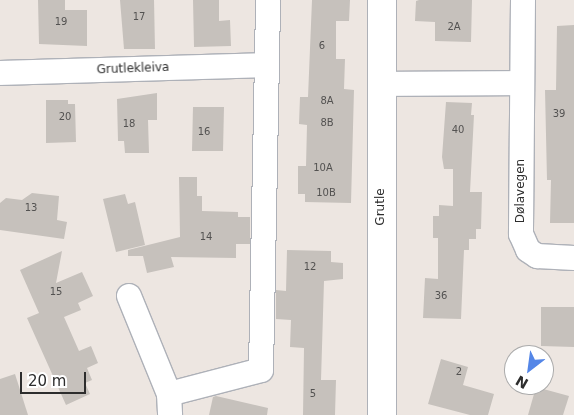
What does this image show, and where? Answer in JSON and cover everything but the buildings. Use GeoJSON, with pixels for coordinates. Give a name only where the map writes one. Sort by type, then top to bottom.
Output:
{"type":"FeatureCollection","features":[{"type":"Feature","properties":{"kind":"street"},"geometry":{"type":"LineString","coordinates":[[129,296],[170,405],[261,370],[268,0]]}},
{"type":"Feature","properties":{"kind":"street","name":"Grutle"},"geometry":{"type":"LineString","coordinates":[[382,0],[382,415]]}},
{"type":"Feature","properties":{"kind":"street","name":"Dølavegen"},"geometry":{"type":"LineString","coordinates":[[524,0],[521,83],[521,234],[528,250],[538,256],[574,258]]}},
{"type":"Feature","properties":{"kind":"street","name":"Grutlekleiva"},"geometry":{"type":"LineString","coordinates":[[0,73],[266,66]]}},
{"type":"Feature","properties":{"kind":"street"},"geometry":{"type":"LineString","coordinates":[[382,84],[521,83]]}}]}
